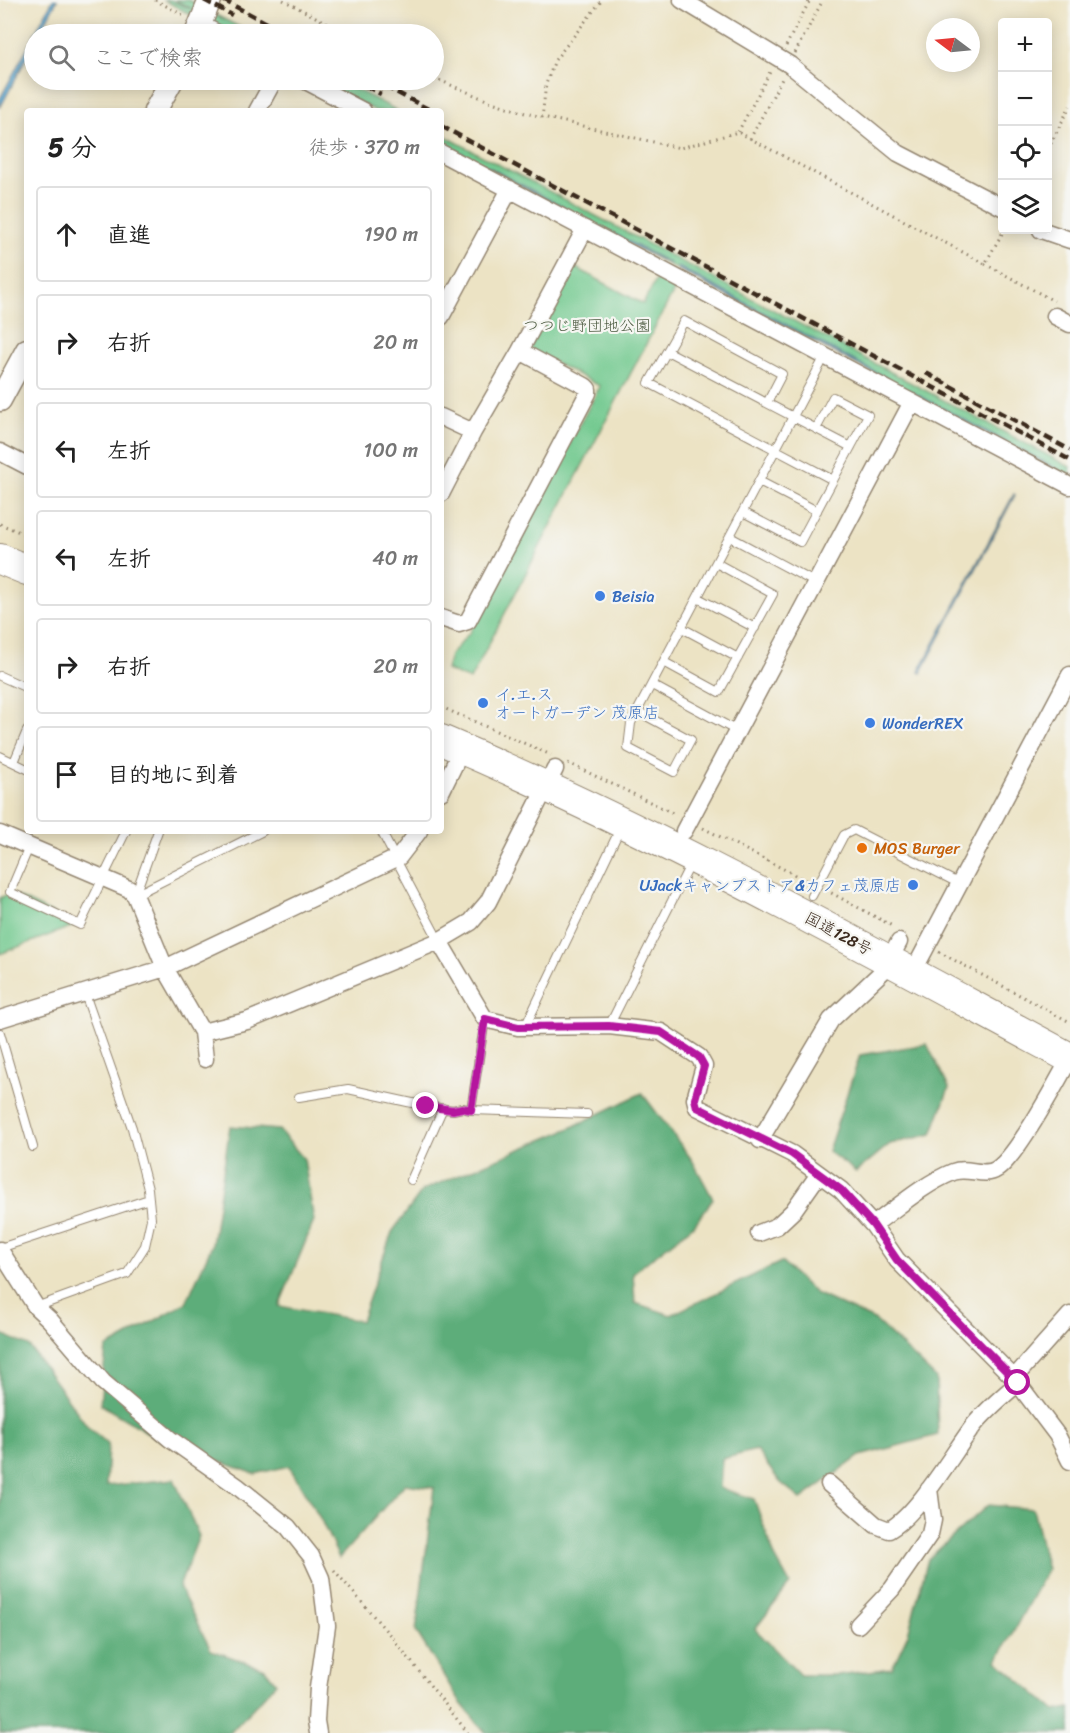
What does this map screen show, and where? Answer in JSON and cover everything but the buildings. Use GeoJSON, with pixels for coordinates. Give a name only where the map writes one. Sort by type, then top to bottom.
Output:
{"type":"FeatureCollection","features":[{"type":"Feature","properties":{"kind":"highway"},"geometry":{"type":"LineString","coordinates":[[0,537],[24,547]]}},
{"type":"Feature","properties":{"kind":"highway"},"geometry":{"type":"LineString","coordinates":[[0,559],[24,569]]}},
{"type":"Feature","properties":{"kind":"highway","name":"国道128号"},"geometry":{"type":"LineString","coordinates":[[444,720],[551,778],[622,823],[694,858],[908,951],[1070,1034]]}},
{"type":"Feature","properties":{"kind":"highway","name":"国道128号"},"geometry":{"type":"LineString","coordinates":[[451,744],[687,826],[814,891],[1070,1058]]}},
{"type":"Feature","properties":{"kind":"street"},"geometry":{"type":"LineString","coordinates":[[199,24],[210,0]]}},
{"type":"Feature","properties":{"kind":"street"},"geometry":{"type":"LineString","coordinates":[[682,0],[784,61],[898,153],[998,205]]}},
{"type":"Feature","properties":{"kind":"street"},"geometry":{"type":"LineString","coordinates":[[157,108],[167,90]]}},
{"type":"Feature","properties":{"kind":"street"},"geometry":{"type":"LineString","coordinates":[[259,108],[269,90]]}},
{"type":"Feature","properties":{"kind":"street"},"geometry":{"type":"LineString","coordinates":[[322,90],[353,108]]}},
{"type":"Feature","properties":{"kind":"street"},"geometry":{"type":"LineString","coordinates":[[444,155],[1070,486]]}},
{"type":"Feature","properties":{"kind":"street"},"geometry":{"type":"LineString","coordinates":[[444,311],[510,189]]}},
{"type":"Feature","properties":{"kind":"street"},"geometry":{"type":"LineString","coordinates":[[444,488],[585,229]]}},
{"type":"Feature","properties":{"kind":"street"},"geometry":{"type":"LineString","coordinates":[[1052,234],[1070,240]]}},
{"type":"Feature","properties":{"kind":"street"},"geometry":{"type":"LineString","coordinates":[[1058,310],[1070,324]]}},
{"type":"Feature","properties":{"kind":"street"},"geometry":{"type":"LineString","coordinates":[[444,619],[454,624],[468,621],[588,393],[585,386],[520,351]]}},
{"type":"Feature","properties":{"kind":"street"},"geometry":{"type":"LineString","coordinates":[[0,400],[24,356]]}},
{"type":"Feature","properties":{"kind":"street"},"geometry":{"type":"LineString","coordinates":[[687,826],[912,402]]}},
{"type":"Feature","properties":{"kind":"street"},"geometry":{"type":"LineString","coordinates":[[444,418],[473,432]]}},
{"type":"Feature","properties":{"kind":"street"},"geometry":{"type":"LineString","coordinates":[[0,452],[24,464]]}},
{"type":"Feature","properties":{"kind":"street"},"geometry":{"type":"LineString","coordinates":[[760,1140],[831,1020],[884,970],[908,951],[960,885],[1070,675]]}},
{"type":"Feature","properties":{"kind":"street"},"geometry":{"type":"LineString","coordinates":[[444,778],[451,744]]}},
{"type":"Feature","properties":{"kind":"street"},"geometry":{"type":"LineString","coordinates":[[202,1032],[247,1021],[439,941],[471,922],[484,908],[551,778]]}},
{"type":"Feature","properties":{"kind":"street"},"geometry":{"type":"LineString","coordinates":[[0,834],[129,889],[135,895],[165,968],[202,1032],[205,1059]]}},
{"type":"Feature","properties":{"kind":"street"},"geometry":{"type":"LineString","coordinates":[[0,1019],[165,968],[396,859],[417,834]]}},
{"type":"Feature","properties":{"kind":"street"},"geometry":{"type":"LineString","coordinates":[[439,941],[485,1019],[525,1027],[609,1026],[661,1032],[699,1057],[704,1066],[695,1099],[697,1107],[792,1154],[841,1190],[873,1225],[897,1260],[1016,1380],[1068,1451]]}},
{"type":"Feature","properties":{"kind":"street"},"geometry":{"type":"LineString","coordinates":[[873,1225],[933,1182],[955,1171],[968,1169],[987,1173],[997,1169],[1014,1151],[1070,1058]]}},
{"type":"Feature","properties":{"kind":"street"},"geometry":{"type":"LineString","coordinates":[[759,1233],[777,1226],[793,1211],[819,1174]]}},
{"type":"Feature","properties":{"kind":"street"},"geometry":{"type":"LineString","coordinates":[[0,1249],[36,1307],[103,1382],[171,1439],[237,1486],[288,1527],[311,1556],[321,1578],[327,1626],[318,1688],[316,1721],[318,1733]]}},
{"type":"Feature","properties":{"kind":"street"},"geometry":{"type":"LineString","coordinates":[[829,1484],[876,1525],[889,1530],[898,1525],[929,1489],[975,1424],[1016,1380],[1070,1315]]}},
{"type":"Feature","properties":{"kind":"street"},"geometry":{"type":"LineString","coordinates":[[858,1625],[892,1588],[930,1534],[933,1520],[929,1489]]}},
{"type":"Feature","properties":{"kind":"lane"},"geometry":{"type":"LineString","coordinates":[[767,403],[782,374],[684,321],[650,383],[833,480]]}},
{"type":"Feature","properties":{"kind":"lane"},"geometry":{"type":"LineString","coordinates":[[667,351],[851,447]]}},
{"type":"Feature","properties":{"kind":"lane"},"geometry":{"type":"LineString","coordinates":[[637,711],[691,740],[674,772],[628,748],[631,723],[637,711],[652,685],[698,598],[825,356]]}},
{"type":"Feature","properties":{"kind":"lane"},"geometry":{"type":"LineString","coordinates":[[743,512],[800,542],[868,415],[833,397],[816,429]]}},
{"type":"Feature","properties":{"kind":"lane"},"geometry":{"type":"LineString","coordinates":[[759,481],[817,511]]}},
{"type":"Feature","properties":{"kind":"lane"},"geometry":{"type":"LineString","coordinates":[[730,537],[816,582]]}},
{"type":"Feature","properties":{"kind":"lane"},"geometry":{"type":"LineString","coordinates":[[664,662],[720,692],[773,594],[716,563]]}},
{"type":"Feature","properties":{"kind":"lane"},"geometry":{"type":"LineString","coordinates":[[698,598],[755,628]]}},
{"type":"Feature","properties":{"kind":"lane"},"geometry":{"type":"LineString","coordinates":[[682,628],[738,658]]}},
{"type":"Feature","properties":{"kind":"lane"},"geometry":{"type":"LineString","coordinates":[[0,676],[24,687]]}},
{"type":"Feature","properties":{"kind":"lane"},"geometry":{"type":"LineString","coordinates":[[652,685],[737,731]]}},
{"type":"Feature","properties":{"kind":"lane"},"geometry":{"type":"LineString","coordinates":[[14,762],[24,738]]}},
{"type":"Feature","properties":{"kind":"lane"},"geometry":{"type":"LineString","coordinates":[[0,756],[24,767]]}},
{"type":"Feature","properties":{"kind":"lane"},"geometry":{"type":"LineString","coordinates":[[525,1027],[622,823]]}},
{"type":"Feature","properties":{"kind":"lane"},"geometry":{"type":"LineString","coordinates":[[814,891],[844,835],[854,831],[960,885]]}},
{"type":"Feature","properties":{"kind":"lane"},"geometry":{"type":"LineString","coordinates":[[29,847],[10,892],[80,925],[125,834]]}},
{"type":"Feature","properties":{"kind":"lane"},"geometry":{"type":"LineString","coordinates":[[135,895],[157,834]]}},
{"type":"Feature","properties":{"kind":"lane"},"geometry":{"type":"LineString","coordinates":[[135,895],[257,834]]}},
{"type":"Feature","properties":{"kind":"lane"},"geometry":{"type":"LineString","coordinates":[[383,834],[439,941]]}},
{"type":"Feature","properties":{"kind":"lane"},"geometry":{"type":"LineString","coordinates":[[609,1026],[694,858]]}},
{"type":"Feature","properties":{"kind":"lane"},"geometry":{"type":"LineString","coordinates":[[36,1307],[127,1274],[145,1246],[151,1220],[149,1199],[132,1128],[85,994]]}},
{"type":"Feature","properties":{"kind":"lane"},"geometry":{"type":"LineString","coordinates":[[471,1110],[485,1019]]}},
{"type":"Feature","properties":{"kind":"lane"},"geometry":{"type":"LineString","coordinates":[[0,1033],[33,1147]]}},
{"type":"Feature","properties":{"kind":"lane"},"geometry":{"type":"LineString","coordinates":[[299,1097],[348,1089],[453,1110],[462,1108],[587,1114]]}},
{"type":"Feature","properties":{"kind":"lane"},"geometry":{"type":"LineString","coordinates":[[411,1180],[443,1108]]}},
{"type":"Feature","properties":{"kind":"lane"},"geometry":{"type":"LineString","coordinates":[[0,1249],[149,1199]]}},
{"type":"Feature","properties":{"kind":"path"},"geometry":{"type":"LineString","coordinates":[[155,0],[190,24]]}},
{"type":"Feature","properties":{"kind":"path"},"geometry":{"type":"LineString","coordinates":[[284,0],[329,24]]}},
{"type":"Feature","properties":{"kind":"path"},"geometry":{"type":"LineString","coordinates":[[542,118],[546,84],[555,60],[602,0]]}},
{"type":"Feature","properties":{"kind":"path"},"geometry":{"type":"LineString","coordinates":[[444,82],[489,102],[542,118],[680,148],[738,132],[985,264],[1058,310]]}},
{"type":"Feature","properties":{"kind":"path"},"geometry":{"type":"LineString","coordinates":[[1052,140],[1070,106]]}},
{"type":"Feature","properties":{"kind":"path"},"geometry":{"type":"LineString","coordinates":[[985,264],[1002,234]]}},
{"type":"Feature","properties":{"kind":"path"},"geometry":{"type":"LineString","coordinates":[[0,524],[24,534]]}},
{"type":"Feature","properties":{"kind":"path"},"geometry":{"type":"LineString","coordinates":[[444,708],[591,773],[687,826],[814,891],[908,951],[1070,1022]]}},
{"type":"Feature","properties":{"kind":"path"},"geometry":{"type":"LineString","coordinates":[[311,1556],[336,1571],[468,1733]]}},
{"type":"Feature","properties":{"kind":"green space"},"geometry":{"type":"Polygon","coordinates":[[[164,0],[171,0],[190,9],[175,0],[188,0],[198,5],[194,14],[191,15],[164,0]]]}},
{"type":"Feature","properties":{"kind":"green space"},"geometry":{"type":"Polygon","coordinates":[[[212,13],[233,24],[211,24],[212,13]]]}},
{"type":"Feature","properties":{"kind":"green space"},"geometry":{"type":"Polygon","coordinates":[[[335,90],[357,90],[392,108],[370,108],[335,90]]]}},
{"type":"Feature","properties":{"kind":"green space"},"geometry":{"type":"Polygon","coordinates":[[[444,136],[1070,467],[1070,476],[444,147],[444,136]]]}},
{"type":"Feature","properties":{"kind":"green space","name":"つつじ野団地公園"},"geometry":{"type":"Polygon","coordinates":[[[573,266],[643,304],[658,276],[677,285],[470,680],[446,670],[450,655],[470,632],[600,386],[532,351],[531,346],[573,266]]]}},
{"type":"Feature","properties":{"kind":"green space"},"geometry":{"type":"Polygon","coordinates":[[[10,893],[76,925],[0,954],[0,898],[10,893]]]}},
{"type":"Feature","properties":{"kind":"green space"},"geometry":{"type":"Polygon","coordinates":[[[927,1044],[949,1088],[932,1134],[890,1144],[856,1172],[828,1151],[860,1055],[927,1044]]]}},
{"type":"Feature","properties":{"kind":"green space"},"geometry":{"type":"Polygon","coordinates":[[[642,1093],[692,1160],[713,1199],[695,1224],[633,1273],[635,1303],[671,1315],[781,1262],[815,1293],[876,1321],[936,1378],[938,1435],[860,1456],[801,1499],[780,1482],[756,1450],[722,1459],[720,1488],[754,1499],[775,1557],[790,1584],[755,1629],[800,1675],[838,1675],[892,1668],[908,1634],[928,1559],[988,1505],[1033,1509],[1047,1570],[997,1661],[1056,1711],[1070,1708],[1070,1733],[486,1733],[460,1702],[416,1631],[434,1488],[405,1484],[339,1558],[320,1518],[289,1466],[255,1474],[160,1440],[100,1404],[106,1348],[186,1303],[212,1245],[230,1126],[279,1130],[304,1159],[314,1221],[279,1306],[361,1321],[392,1232],[423,1190],[568,1129],[642,1093]]]}},
{"type":"Feature","properties":{"kind":"green space"},"geometry":{"type":"Polygon","coordinates":[[[0,1333],[29,1346],[88,1427],[108,1444],[106,1486],[174,1479],[199,1536],[179,1587],[211,1650],[265,1669],[276,1683],[230,1733],[0,1733],[0,1333]]]}},
{"type":"Feature","properties":{"kind":"water"},"geometry":{"type":"Polygon","coordinates":[[[53,0],[57,0],[44,24],[40,24],[53,0]]]}},
{"type":"Feature","properties":{"kind":"water"},"geometry":{"type":"Polygon","coordinates":[[[24,54],[24,62],[0,108],[0,99],[24,54]]]}},
{"type":"Feature","properties":{"kind":"water"},"geometry":{"type":"Polygon","coordinates":[[[444,144],[444,144],[669,264],[624,242],[444,144]]]}},
{"type":"Feature","properties":{"kind":"water"},"geometry":{"type":"Polygon","coordinates":[[[678,267],[1070,476],[1070,478],[677,269],[678,267]]]}},
{"type":"Feature","properties":{"kind":"water"},"geometry":{"type":"Polygon","coordinates":[[[1014,494],[921,673],[919,672],[1014,494]]]}},
{"type":"Feature","properties":{"kind":"railway"},"geometry":{"type":"LineString","coordinates":[[204,0],[232,15]]}},
{"type":"Feature","properties":{"kind":"railway"},"geometry":{"type":"LineString","coordinates":[[223,0],[269,24]]}},
{"type":"Feature","properties":{"kind":"railway"},"geometry":{"type":"LineString","coordinates":[[373,90],[381,94]]}},
{"type":"Feature","properties":{"kind":"railway"},"geometry":{"type":"LineString","coordinates":[[392,90],[426,108]]}},
{"type":"Feature","properties":{"kind":"railway"},"geometry":{"type":"LineString","coordinates":[[444,128],[1070,460]]}},
{"type":"Feature","properties":{"kind":"railway"},"geometry":{"type":"LineString","coordinates":[[926,373],[1070,450]]}},
{"type":"Feature","properties":{"kind":"place","name":"Beisia"},"geometry":{"type":"Point","coordinates":[600,596]}},
{"type":"Feature","properties":{"kind":"place","name":"イ.エ.ス オートガーデン 茂原店"},"geometry":{"type":"Point","coordinates":[483,703]}},
{"type":"Feature","properties":{"kind":"place","name":"WonderREX"},"geometry":{"type":"Point","coordinates":[870,723]}},
{"type":"Feature","properties":{"kind":"place","name":"MOS Burger"},"geometry":{"type":"Point","coordinates":[862,848]}},
{"type":"Feature","properties":{"kind":"place","name":"UJackキャンプストア&カフェ茂原店"},"geometry":{"type":"Point","coordinates":[913,885]}},
{"type":"Feature","properties":{"kind":"route"},"geometry":{"type":"LineString","coordinates":[[426,1106],[471,1110],[485,1019],[518,1027],[609,1026],[661,1032],[699,1057],[704,1066],[695,1099],[697,1107],[792,1154],[841,1190],[873,1225],[897,1260],[1018,1383]]}}]}
